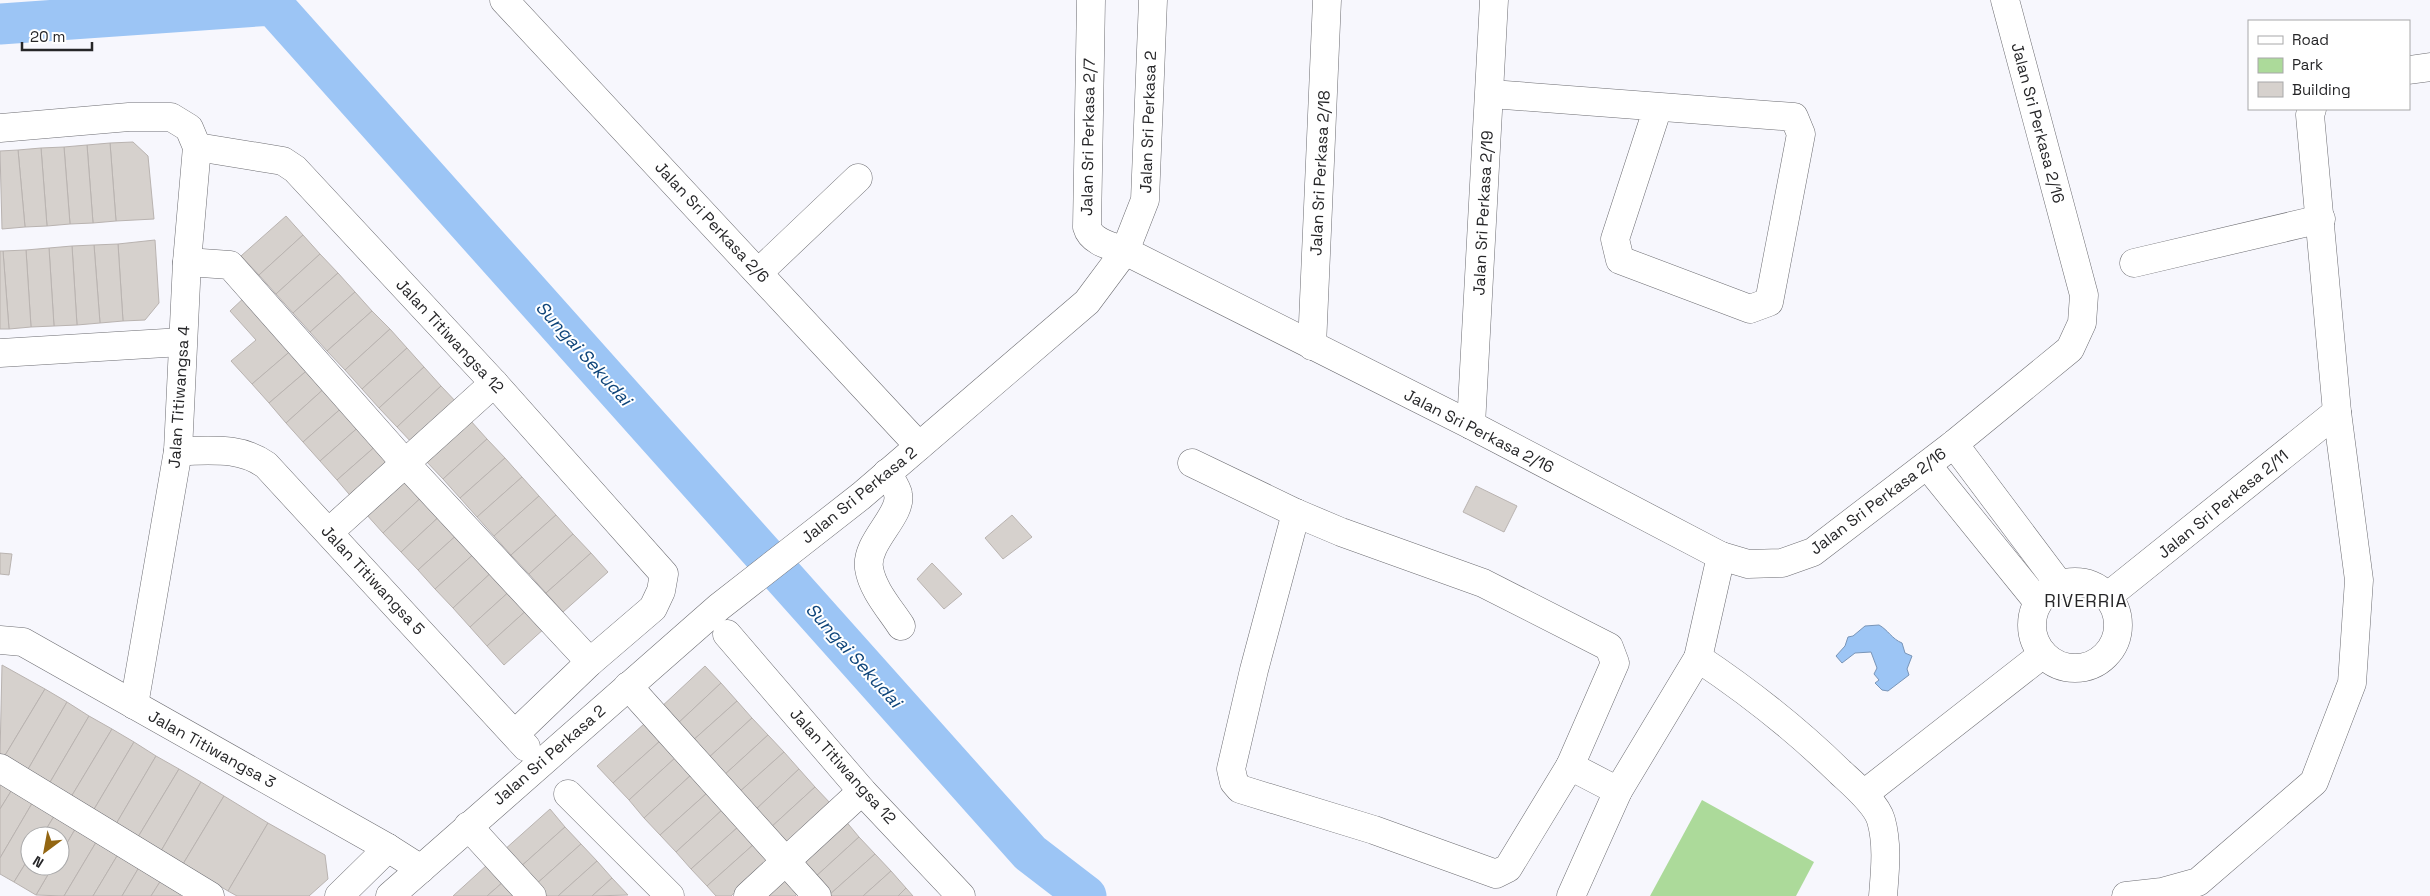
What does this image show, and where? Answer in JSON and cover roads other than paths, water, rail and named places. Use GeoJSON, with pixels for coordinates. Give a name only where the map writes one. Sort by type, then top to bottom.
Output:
{"type":"FeatureCollection","features":[{"type":"Feature","properties":{"kind":"street","name":"Jalan Sri Perkasa 2/6"},"geometry":{"type":"LineString","coordinates":[[504,0],[919,446]]}},
{"type":"Feature","properties":{"kind":"street","name":"Jalan Sri Perkasa 2/7"},"geometry":{"type":"LineString","coordinates":[[1090,0],[1087,227],[1089,233],[1098,240],[1125,251]]}},
{"type":"Feature","properties":{"kind":"street","name":"Jalan Sri Perkasa 2"},"geometry":{"type":"LineString","coordinates":[[390,896],[719,607],[887,473],[1087,302],[1125,251],[1146,200],[1153,0]]}},
{"type":"Feature","properties":{"kind":"street","name":"Jalan Sri Perkasa 2/18"},"geometry":{"type":"LineString","coordinates":[[1312,346],[1328,0]]}},
{"type":"Feature","properties":{"kind":"street","name":"Jalan Sri Perkasa 2/19"},"geometry":{"type":"LineString","coordinates":[[1471,426],[1494,0]]}},
{"type":"Feature","properties":{"kind":"street","name":"Jalan Sri Perkasa 2/16"},"geometry":{"type":"LineString","coordinates":[[1125,251],[1471,426],[1721,556],[1748,564],[1782,563],[1813,552],[1954,444],[2070,349],[2082,323],[2084,295],[2005,0]]}},
{"type":"Feature","properties":{"kind":"street"},"geometry":{"type":"LineString","coordinates":[[2410,70],[2430,67]]}},
{"type":"Feature","properties":{"kind":"street"},"geometry":{"type":"LineString","coordinates":[[1490,94],[1794,117],[1801,134],[1770,302],[1750,309],[1620,260],[1615,239],[1658,107]]}},
{"type":"Feature","properties":{"kind":"street"},"geometry":{"type":"LineString","coordinates":[[2126,896],[2162,892],[2198,882],[2314,782],[2352,683],[2359,580],[2337,412],[2310,114],[2312,110]]}},
{"type":"Feature","properties":{"kind":"street"},"geometry":{"type":"LineString","coordinates":[[0,128],[129,117],[170,117],[188,128],[197,147]]}},
{"type":"Feature","properties":{"kind":"street","name":"Jalan Titiwangsa 4"},"geometry":{"type":"LineString","coordinates":[[134,705],[178,451],[187,262],[197,147]]}},
{"type":"Feature","properties":{"kind":"street","name":"Jalan Titiwangsa 12"},"geometry":{"type":"LineString","coordinates":[[197,147],[283,161],[295,169],[494,383],[664,574],[661,591],[653,608],[590,662],[515,734]]}},
{"type":"Feature","properties":{"kind":"street"},"geometry":{"type":"LineString","coordinates":[[759,272],[858,178]]}},
{"type":"Feature","properties":{"kind":"street"},"geometry":{"type":"LineString","coordinates":[[2134,263],[2321,219]]}},
{"type":"Feature","properties":{"kind":"street"},"geometry":{"type":"LineString","coordinates":[[187,262],[230,265],[406,464],[590,662]]}},
{"type":"Feature","properties":{"kind":"street"},"geometry":{"type":"LineString","coordinates":[[0,353],[182,342]]}},
{"type":"Feature","properties":{"kind":"street"},"geometry":{"type":"LineString","coordinates":[[329,532],[494,383]]}},
{"type":"Feature","properties":{"kind":"street","name":"Jalan Sri Perkasa 2/11"},"geometry":{"type":"LineString","coordinates":[[2108,596],[2337,412]]}},
{"type":"Feature","properties":{"kind":"street"},"geometry":{"type":"LineString","coordinates":[[1954,444],[2059,584]]}},
{"type":"Feature","properties":{"kind":"street","name":"Jalan Titiwangsa 5"},"geometry":{"type":"LineString","coordinates":[[178,451],[234,451],[253,456],[266,465],[541,763]]}},
{"type":"Feature","properties":{"kind":"street"},"geometry":{"type":"LineString","coordinates":[[1192,463],[1296,513],[1341,532],[1483,583],[1609,647],[1614,663],[1570,766],[1508,868],[1496,874],[1374,830],[1240,789],[1234,782],[1231,769],[1254,670],[1296,513]]}},
{"type":"Feature","properties":{"kind":"street"},"geometry":{"type":"LineString","coordinates":[[1927,465],[2038,602]]}},
{"type":"Feature","properties":{"kind":"street"},"geometry":{"type":"LineString","coordinates":[[887,473],[898,494],[897,503],[870,552],[868,567],[872,580],[901,626]]}},
{"type":"Feature","properties":{"kind":"street"},"geometry":{"type":"LineString","coordinates":[[1571,896],[1618,791],[1698,658],[1721,556]]}},
{"type":"Feature","properties":{"kind":"street"},"geometry":{"type":"LineString","coordinates":[[2072,581],[2086,582],[2098,587],[2108,596],[2116,608],[2119,624],[2117,638],[2105,657],[2085,668],[2070,668],[2055,664],[2043,654],[2036,642],[2032,629],[2032,614],[2038,602],[2047,591],[2059,584],[2072,581]]}},
{"type":"Feature","properties":{"kind":"street","name":"Jalan Titiwangsa 12"},"geometry":{"type":"LineString","coordinates":[[727,634],[862,791],[961,896]]}},
{"type":"Feature","properties":{"kind":"street","name":"Jalan Titiwangsa 3"},"geometry":{"type":"LineString","coordinates":[[0,640],[23,642],[388,848],[421,869]]}},
{"type":"Feature","properties":{"kind":"street"},"geometry":{"type":"LineString","coordinates":[[1864,794],[2043,654]]}},
{"type":"Feature","properties":{"kind":"street"},"geometry":{"type":"LineString","coordinates":[[1698,658],[1747,691],[1810,744],[1864,794],[1881,819],[1886,859],[1883,896]]}},
{"type":"Feature","properties":{"kind":"street"},"geometry":{"type":"LineString","coordinates":[[628,686],[817,896]]}},
{"type":"Feature","properties":{"kind":"street"},"geometry":{"type":"LineString","coordinates":[[1570,766],[1618,791]]}},
{"type":"Feature","properties":{"kind":"street"},"geometry":{"type":"LineString","coordinates":[[0,768],[210,896]]}},
{"type":"Feature","properties":{"kind":"street"},"geometry":{"type":"LineString","coordinates":[[748,896],[862,791]]}},
{"type":"Feature","properties":{"kind":"street"},"geometry":{"type":"LineString","coordinates":[[568,794],[670,896]]}},
{"type":"Feature","properties":{"kind":"street"},"geometry":{"type":"LineString","coordinates":[[468,826],[532,896]]}},
{"type":"Feature","properties":{"kind":"street"},"geometry":{"type":"LineString","coordinates":[[339,896],[388,848]]}},
{"type":"Feature","properties":{"kind":"water"},"geometry":{"type":"Polygon","coordinates":[[[1879,625],[1902,643],[1905,653],[1912,656],[1907,669],[1909,675],[1888,691],[1882,690],[1875,683],[1879,680],[1874,674],[1877,668],[1871,652],[1855,653],[1842,663],[1836,656],[1845,646],[1848,637],[1853,636],[1865,626],[1879,625]]]}},
{"type":"Feature","properties":{"kind":"waterway","name":"Sungai Sekudai"},"geometry":{"type":"LineString","coordinates":[[0,24],[273,5],[1030,853],[1086,896]]}},
{"type":"Feature","properties":{"kind":"district","name":"RIVERRIA"},"geometry":{"type":"Point","coordinates":[2086,600]}}]}
